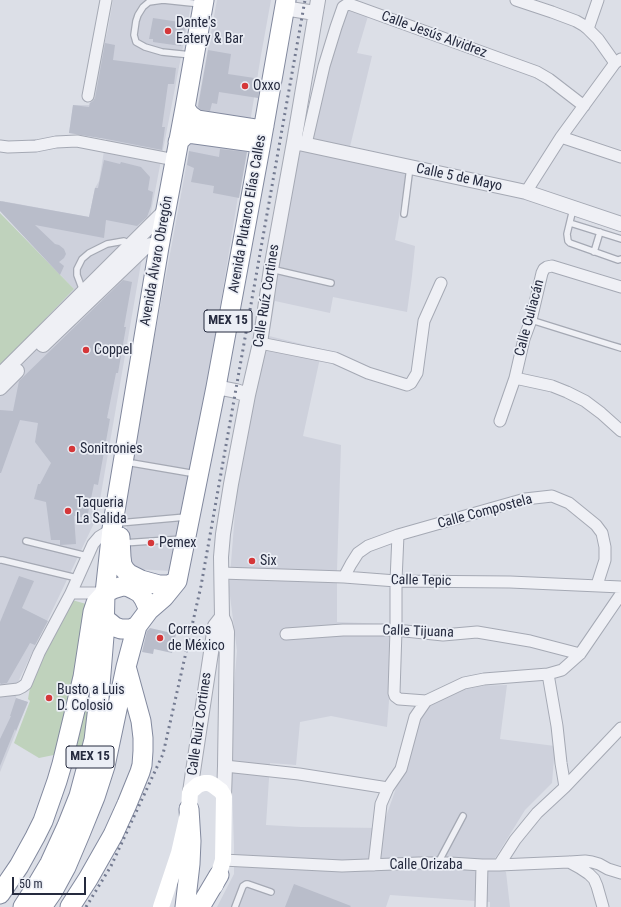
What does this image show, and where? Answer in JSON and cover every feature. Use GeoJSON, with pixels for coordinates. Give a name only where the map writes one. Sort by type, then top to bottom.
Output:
{"type":"FeatureCollection","features":[{"type":"Feature","properties":{"kind":"highway","name":"Avenida Álvaro Obregón"},"geometry":{"type":"LineString","coordinates":[[105,593],[117,532],[118,498],[123,461],[158,247],[204,2]]}},
{"type":"Feature","properties":{"kind":"highway","name":"Avenida Plutarco Elías Calles"},"geometry":{"type":"LineString","coordinates":[[178,581],[216,387],[285,4]]}},
{"type":"Feature","properties":{"kind":"highway"},"geometry":{"type":"LineString","coordinates":[[185,108],[190,115],[197,120],[255,129],[264,126]]}},
{"type":"Feature","properties":{"kind":"highway"},"geometry":{"type":"LineString","coordinates":[[177,151],[184,136],[188,134],[253,142],[260,148]]}},
{"type":"Feature","properties":{"kind":"highway"},"geometry":{"type":"LineString","coordinates":[[117,532],[122,565],[129,574],[141,580],[159,585],[169,585],[178,581]]}},
{"type":"Feature","properties":{"kind":"highway","name":"MEX 15"},"geometry":{"type":"LineString","coordinates":[[42,907],[66,867],[95,797],[105,766],[126,667],[137,626],[149,610],[164,597],[178,581]]}},
{"type":"Feature","properties":{"kind":"highway"},"geometry":{"type":"LineString","coordinates":[[0,894],[28,850],[43,820],[57,781],[83,677],[93,612],[96,603],[105,593],[123,586],[129,587],[140,593],[149,610]]}},
{"type":"Feature","properties":{"kind":"highway","name":"MEX 15"},"geometry":{"type":"LineString","coordinates":[[23,907],[50,862],[67,826],[79,796],[90,757],[94,740],[99,698],[104,636],[105,593]]}},
{"type":"Feature","properties":{"kind":"highway"},"geometry":{"type":"LineString","coordinates":[[104,618],[115,627],[121,629],[130,629],[137,626]]}},
{"type":"Feature","properties":{"kind":"highway"},"geometry":{"type":"LineString","coordinates":[[70,907],[113,835],[142,765],[143,738],[141,721],[126,667]]}},
{"type":"Feature","properties":{"kind":"highway"},"geometry":{"type":"LineString","coordinates":[[185,907],[191,840],[189,801]]}},
{"type":"Feature","properties":{"kind":"highway"},"geometry":{"type":"LineString","coordinates":[[200,907],[221,867]]}},
{"type":"Feature","properties":{"kind":"main road"},"geometry":{"type":"LineString","coordinates":[[189,801],[198,785],[204,783],[209,783],[218,788],[224,796]]}},
{"type":"Feature","properties":{"kind":"main road","name":"Calle Ruiz Cortines"},"geometry":{"type":"LineString","coordinates":[[207,907],[221,867],[224,796]]}},
{"type":"Feature","properties":{"kind":"main road","name":"Calle Ruiz Cortines"},"geometry":{"type":"LineString","coordinates":[[161,907],[179,853],[189,801]]}},
{"type":"Feature","properties":{"kind":"street"},"geometry":{"type":"LineString","coordinates":[[88,96],[106,0]]}},
{"type":"Feature","properties":{"kind":"street"},"geometry":{"type":"LineString","coordinates":[[516,0],[576,21],[588,29],[618,61],[561,137],[526,192]]}},
{"type":"Feature","properties":{"kind":"street"},"geometry":{"type":"LineString","coordinates":[[588,29],[598,0]]}},
{"type":"Feature","properties":{"kind":"street"},"geometry":{"type":"LineString","coordinates":[[285,4],[316,6]]}},
{"type":"Feature","properties":{"kind":"street","name":"Calle Jesús Alvidrez"},"geometry":{"type":"LineString","coordinates":[[300,143],[343,7],[349,4],[537,72],[549,79],[584,106]]}},
{"type":"Feature","properties":{"kind":"street","name":"Calle Ruíz Cortines"},"geometry":{"type":"LineString","coordinates":[[222,617],[221,557],[223,534],[248,395],[260,343],[271,269],[300,143],[316,6]]}},
{"type":"Feature","properties":{"kind":"street"},"geometry":{"type":"LineString","coordinates":[[561,137],[621,157]]}},
{"type":"Feature","properties":{"kind":"street"},"geometry":{"type":"LineString","coordinates":[[0,146],[36,146],[56,142],[77,141],[177,151]]}},
{"type":"Feature","properties":{"kind":"street","name":"Calle 5 de Mayo"},"geometry":{"type":"LineString","coordinates":[[300,143],[526,192],[621,224]]}},
{"type":"Feature","properties":{"kind":"street"},"geometry":{"type":"LineString","coordinates":[[0,388],[136,248],[165,211]]}},
{"type":"Feature","properties":{"kind":"street"},"geometry":{"type":"LineString","coordinates":[[0,375],[83,292],[136,248],[144,248],[151,245],[158,247]]}},
{"type":"Feature","properties":{"kind":"street","name":"Calle Culiacán"},"geometry":{"type":"LineString","coordinates":[[500,421],[515,378],[524,339],[531,320],[544,269],[547,266],[552,266],[621,287]]}},
{"type":"Feature","properties":{"kind":"street"},"geometry":{"type":"LineString","coordinates":[[260,343],[335,358],[368,373],[407,385],[411,383],[417,373],[424,321],[441,283]]}},
{"type":"Feature","properties":{"kind":"street"},"geometry":{"type":"LineString","coordinates":[[515,378],[552,386],[567,392],[584,401],[601,413],[621,431]]}},
{"type":"Feature","properties":{"kind":"street"},"geometry":{"type":"LineString","coordinates":[[216,387],[248,395]]}},
{"type":"Feature","properties":{"kind":"street","name":"Calle Compostela"},"geometry":{"type":"LineString","coordinates":[[344,577],[358,553],[368,546],[398,535],[525,498],[552,496],[569,503],[596,525],[602,533],[605,547],[605,560],[597,585]]}},
{"type":"Feature","properties":{"kind":"street"},"geometry":{"type":"LineString","coordinates":[[0,691],[18,689],[26,684],[39,653],[71,593],[92,544],[95,540],[117,532]]}},
{"type":"Feature","properties":{"kind":"street"},"geometry":{"type":"LineString","coordinates":[[398,535],[394,693],[399,699],[426,701],[464,683],[477,680],[548,674],[562,670],[621,594]]}},
{"type":"Feature","properties":{"kind":"street","name":"Calle Tepic"},"geometry":{"type":"LineString","coordinates":[[221,573],[344,577],[396,581],[510,582],[621,587]]}},
{"type":"Feature","properties":{"kind":"street"},"geometry":{"type":"LineString","coordinates":[[71,593],[105,593]]}},
{"type":"Feature","properties":{"kind":"street","name":"Calle Ruiz Cortines"},"geometry":{"type":"LineString","coordinates":[[189,801],[214,626],[222,617],[227,632],[224,796]]}},
{"type":"Feature","properties":{"kind":"street","name":"Calle Tijuana"},"geometry":{"type":"LineString","coordinates":[[286,634],[343,630],[396,630],[435,635],[449,635],[469,632],[530,641],[576,653]]}},
{"type":"Feature","properties":{"kind":"street"},"geometry":{"type":"LineString","coordinates":[[548,674],[565,787]]}},
{"type":"Feature","properties":{"kind":"street"},"geometry":{"type":"LineString","coordinates":[[374,865],[381,804],[388,788],[401,769],[415,717],[426,701]]}},
{"type":"Feature","properties":{"kind":"street"},"geometry":{"type":"LineString","coordinates":[[499,865],[519,835],[537,812],[565,787],[621,728]]}},
{"type":"Feature","properties":{"kind":"street"},"geometry":{"type":"LineString","coordinates":[[225,766],[299,774],[388,788]]}},
{"type":"Feature","properties":{"kind":"street","name":"Calle Orizaba"},"geometry":{"type":"LineString","coordinates":[[221,867],[342,866],[419,863],[499,865],[585,861],[599,864],[608,869],[621,873]]}},
{"type":"Feature","properties":{"kind":"street"},"geometry":{"type":"LineString","coordinates":[[569,862],[589,874],[594,880],[602,907]]}},
{"type":"Feature","properties":{"kind":"street"},"geometry":{"type":"LineString","coordinates":[[481,907],[482,865]]}},
{"type":"Feature","properties":{"kind":"lane"},"geometry":{"type":"LineString","coordinates":[[194,56],[162,52],[145,47],[136,42],[134,35],[136,22],[138,14],[143,7],[150,2],[163,0],[204,2]]}},
{"type":"Feature","properties":{"kind":"lane"},"geometry":{"type":"LineString","coordinates":[[404,214],[410,167]]}},
{"type":"Feature","properties":{"kind":"lane"},"geometry":{"type":"LineString","coordinates":[[574,209],[567,234],[568,241],[594,252],[618,260],[621,259]]}},
{"type":"Feature","properties":{"kind":"lane"},"geometry":{"type":"LineString","coordinates":[[570,223],[621,239]]}},
{"type":"Feature","properties":{"kind":"lane"},"geometry":{"type":"LineString","coordinates":[[594,252],[600,232]]}},
{"type":"Feature","properties":{"kind":"lane"},"geometry":{"type":"LineString","coordinates":[[83,292],[77,275],[77,269],[82,260],[89,253],[107,244],[124,241],[136,248]]}},
{"type":"Feature","properties":{"kind":"lane"},"geometry":{"type":"LineString","coordinates":[[271,269],[331,283]]}},
{"type":"Feature","properties":{"kind":"lane"},"geometry":{"type":"LineString","coordinates":[[531,320],[621,348]]}},
{"type":"Feature","properties":{"kind":"lane"},"geometry":{"type":"LineString","coordinates":[[123,461],[199,474]]}},
{"type":"Feature","properties":{"kind":"lane"},"geometry":{"type":"LineString","coordinates":[[117,532],[191,517]]}},
{"type":"Feature","properties":{"kind":"lane"},"geometry":{"type":"LineString","coordinates":[[117,532],[186,539]]}},
{"type":"Feature","properties":{"kind":"lane"},"geometry":{"type":"LineString","coordinates":[[26,541],[87,556]]}},
{"type":"Feature","properties":{"kind":"lane"},"geometry":{"type":"LineString","coordinates":[[0,560],[77,578]]}},
{"type":"Feature","properties":{"kind":"lane"},"geometry":{"type":"LineString","coordinates":[[438,863],[463,816]]}},
{"type":"Feature","properties":{"kind":"lane"},"geometry":{"type":"LineString","coordinates":[[235,907],[243,886],[246,884],[271,892]]}},
{"type":"Feature","properties":{"kind":"shaded area"},"geometry":{"type":"Polygon","coordinates":[[[113,0],[192,0],[140,269],[97,517],[18,682],[16,698],[28,702],[0,772],[0,366],[74,289],[0,211],[0,203],[2,201],[89,217],[95,188],[99,181],[106,139],[69,133],[73,105],[89,105],[108,29],[113,0]]]}},
{"type":"Feature","properties":{"kind":"shaded area"},"geometry":{"type":"Polygon","coordinates":[[[217,0],[271,0],[207,387],[172,571],[134,569],[127,558],[126,505],[147,378],[217,0]]]}},
{"type":"Feature","properties":{"kind":"shaded area"},"geometry":{"type":"Polygon","coordinates":[[[346,7],[368,16],[357,53],[372,56],[347,159],[407,171],[395,240],[415,246],[407,312],[333,297],[330,313],[275,301],[269,336],[322,349],[303,436],[341,445],[337,622],[390,624],[390,688],[387,727],[331,716],[300,722],[296,765],[270,763],[266,825],[382,828],[421,717],[431,704],[471,686],[507,685],[500,739],[555,746],[552,783],[525,810],[494,860],[506,872],[510,907],[490,907],[490,902],[390,895],[386,907],[217,907],[234,874],[230,730],[237,651],[229,588],[238,475],[273,278],[301,148],[346,7]]]}},
{"type":"Feature","properties":{"kind":"green space"},"geometry":{"type":"Polygon","coordinates":[[[0,213],[74,289],[1,365],[0,363],[0,213]]]}},
{"type":"Feature","properties":{"kind":"green space"},"geometry":{"type":"Polygon","coordinates":[[[72,600],[97,607],[93,747],[39,758],[14,743],[30,701],[28,699],[34,665],[72,600]]]}},
{"type":"Feature","properties":{"kind":"building","name":"Dante's Eatery & Bar"},"geometry":{"type":"Polygon","coordinates":[[[153,18],[186,23],[181,46],[153,42],[153,39],[149,39],[153,18]]]}},
{"type":"Feature","properties":{"kind":"building"},"geometry":{"type":"Polygon","coordinates":[[[105,43],[115,45],[113,60],[176,68],[174,84],[168,84],[162,127],[165,127],[162,150],[69,133],[73,105],[89,107],[90,103],[95,98],[105,43]]]}},
{"type":"Feature","properties":{"kind":"building"},"geometry":{"type":"Polygon","coordinates":[[[208,50],[231,54],[228,74],[261,79],[258,98],[219,92],[217,104],[212,103],[210,111],[201,110],[198,107],[208,50]]]}},
{"type":"Feature","properties":{"kind":"building"},"geometry":{"type":"Polygon","coordinates":[[[220,149],[247,152],[239,198],[213,193],[214,186],[191,182],[194,168],[187,165],[189,151],[219,157],[220,149]]]}},
{"type":"Feature","properties":{"kind":"building"},"geometry":{"type":"Polygon","coordinates":[[[104,160],[141,167],[150,177],[148,190],[153,192],[151,206],[147,217],[137,226],[106,220],[104,238],[35,225],[55,244],[64,249],[66,254],[59,262],[64,266],[60,275],[0,211],[0,201],[89,217],[95,188],[98,188],[104,160]]]}},
{"type":"Feature","properties":{"kind":"building"},"geometry":{"type":"Polygon","coordinates":[[[123,280],[132,282],[118,373],[116,373],[107,418],[110,419],[98,485],[94,484],[87,518],[74,516],[76,544],[60,545],[60,540],[51,540],[46,502],[34,499],[38,484],[40,484],[51,463],[35,442],[38,423],[20,420],[0,473],[0,410],[13,411],[19,381],[123,280]]]}},
{"type":"Feature","properties":{"kind":"building"},"geometry":{"type":"Polygon","coordinates":[[[19,576],[34,581],[22,608],[48,621],[35,645],[30,643],[7,683],[1,684],[0,622],[19,576]]]}},
{"type":"Feature","properties":{"kind":"building","name":"Correos de México"},"geometry":{"type":"Polygon","coordinates":[[[150,628],[176,634],[172,653],[154,649],[153,654],[142,652],[147,631],[150,628]]]}},
{"type":"Feature","properties":{"kind":"building"},"geometry":{"type":"Polygon","coordinates":[[[16,698],[28,702],[0,766],[0,739],[11,716],[16,698]]]}},
{"type":"Feature","properties":{"kind":"building"},"geometry":{"type":"Polygon","coordinates":[[[294,884],[351,906],[285,907],[294,884]]]}},
{"type":"Feature","properties":{"kind":"railway"},"geometry":{"type":"LineString","coordinates":[[86,907],[111,866],[163,754],[201,586],[305,0]]}},
{"type":"Feature","properties":{"kind":"place","name":"Dante's Eatery & Bar"},"geometry":{"type":"Point","coordinates":[168,31]}},
{"type":"Feature","properties":{"kind":"place","name":"Oxxo"},"geometry":{"type":"Point","coordinates":[245,86]}},
{"type":"Feature","properties":{"kind":"place","name":"Coppel"},"geometry":{"type":"Point","coordinates":[86,350]}},
{"type":"Feature","properties":{"kind":"place","name":"Sonitronies"},"geometry":{"type":"Point","coordinates":[72,449]}},
{"type":"Feature","properties":{"kind":"place","name":"Taqueria La Salida"},"geometry":{"type":"Point","coordinates":[68,511]}},
{"type":"Feature","properties":{"kind":"place","name":"Pemex"},"geometry":{"type":"Point","coordinates":[151,543]}},
{"type":"Feature","properties":{"kind":"place","name":"Six"},"geometry":{"type":"Point","coordinates":[252,561]}},
{"type":"Feature","properties":{"kind":"place","name":"Correos de México"},"geometry":{"type":"Point","coordinates":[160,638]}},
{"type":"Feature","properties":{"kind":"place","name":"Busto a Luis D. Colosio"},"geometry":{"type":"Point","coordinates":[49,698]}}]}
